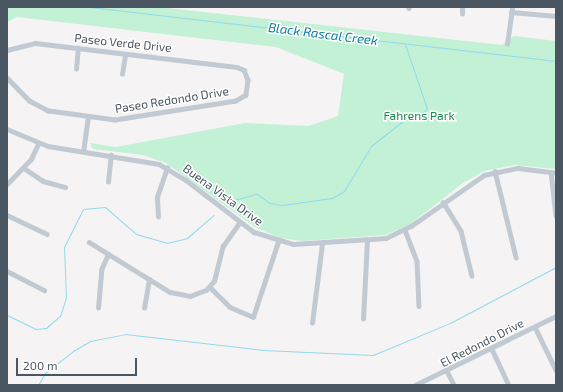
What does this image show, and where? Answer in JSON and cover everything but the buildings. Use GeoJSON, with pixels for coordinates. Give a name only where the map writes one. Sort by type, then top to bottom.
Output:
{"type":"FeatureCollection","features":[{"type":"Feature","properties":{"kind":"street"},"geometry":{"type":"LineString","coordinates":[[462,7],[462,14]]}},
{"type":"Feature","properties":{"kind":"street"},"geometry":{"type":"LineString","coordinates":[[507,44],[512,9],[556,16]]}},
{"type":"Feature","properties":{"kind":"street","name":"Paseo Verde Drive"},"geometry":{"type":"LineString","coordinates":[[7,50],[35,43],[237,66]]}},
{"type":"Feature","properties":{"kind":"street"},"geometry":{"type":"LineString","coordinates":[[76,69],[78,48]]}},
{"type":"Feature","properties":{"kind":"street"},"geometry":{"type":"LineString","coordinates":[[122,74],[125,54]]}},
{"type":"Feature","properties":{"kind":"street","name":"Paseo Redondo Drive"},"geometry":{"type":"LineString","coordinates":[[7,78],[42,108],[88,118],[122,120],[236,101],[246,95],[248,81],[246,72],[237,66]]}},
{"type":"Feature","properties":{"kind":"street"},"geometry":{"type":"LineString","coordinates":[[84,152],[88,118]]}},
{"type":"Feature","properties":{"kind":"street","name":"Buena Vista Drive"},"geometry":{"type":"LineString","coordinates":[[7,128],[38,144],[111,155],[167,168],[240,222],[278,242],[322,244],[367,240],[405,230],[473,180],[496,172],[518,168],[553,173]]}},
{"type":"Feature","properties":{"kind":"street"},"geometry":{"type":"LineString","coordinates":[[7,184],[24,168],[38,144]]}},
{"type":"Feature","properties":{"kind":"street"},"geometry":{"type":"LineString","coordinates":[[108,182],[111,155]]}},
{"type":"Feature","properties":{"kind":"street"},"geometry":{"type":"LineString","coordinates":[[24,168],[43,181],[65,187]]}},
{"type":"Feature","properties":{"kind":"street"},"geometry":{"type":"LineString","coordinates":[[158,217],[157,197],[167,168]]}},
{"type":"Feature","properties":{"kind":"street"},"geometry":{"type":"LineString","coordinates":[[496,172],[516,257]]}},
{"type":"Feature","properties":{"kind":"street"},"geometry":{"type":"LineString","coordinates":[[553,173],[556,216]]}},
{"type":"Feature","properties":{"kind":"street"},"geometry":{"type":"LineString","coordinates":[[443,202],[461,231],[472,276]]}},
{"type":"Feature","properties":{"kind":"street"},"geometry":{"type":"LineString","coordinates":[[7,215],[47,234]]}},
{"type":"Feature","properties":{"kind":"street"},"geometry":{"type":"LineString","coordinates":[[90,242],[149,279],[185,296],[201,293],[210,287],[217,276],[223,246],[240,222]]}},
{"type":"Feature","properties":{"kind":"street"},"geometry":{"type":"LineString","coordinates":[[405,230],[417,261],[419,306]]}},
{"type":"Feature","properties":{"kind":"street"},"geometry":{"type":"LineString","coordinates":[[363,319],[367,240]]}},
{"type":"Feature","properties":{"kind":"street"},"geometry":{"type":"LineString","coordinates":[[210,287],[230,307],[253,316],[278,242]]}},
{"type":"Feature","properties":{"kind":"street"},"geometry":{"type":"LineString","coordinates":[[312,323],[322,244]]}},
{"type":"Feature","properties":{"kind":"street"},"geometry":{"type":"LineString","coordinates":[[98,308],[101,270],[108,254]]}},
{"type":"Feature","properties":{"kind":"street"},"geometry":{"type":"LineString","coordinates":[[7,271],[44,290]]}},
{"type":"Feature","properties":{"kind":"street"},"geometry":{"type":"LineString","coordinates":[[144,308],[149,279]]}},
{"type":"Feature","properties":{"kind":"street","name":"El Redondo Drive"},"geometry":{"type":"LineString","coordinates":[[415,385],[492,349],[556,316]]}},
{"type":"Feature","properties":{"kind":"street"},"geometry":{"type":"LineString","coordinates":[[535,327],[556,370]]}},
{"type":"Feature","properties":{"kind":"street"},"geometry":{"type":"LineString","coordinates":[[492,349],[509,385]]}},
{"type":"Feature","properties":{"kind":"street"},"geometry":{"type":"LineString","coordinates":[[447,371],[454,385]]}},
{"type":"Feature","properties":{"kind":"green space","name":"Fahrens Park"},"geometry":{"type":"Polygon","coordinates":[[[7,7],[158,7],[502,45],[514,36],[556,41],[556,169],[515,165],[484,171],[463,183],[409,225],[385,235],[303,241],[280,238],[255,227],[166,163],[143,155],[93,149],[90,143],[116,147],[245,123],[309,126],[338,116],[344,74],[276,47],[17,17],[7,22],[7,7]]]}},
{"type":"Feature","properties":{"kind":"waterway","name":"Black Rascal Creek"},"geometry":{"type":"LineString","coordinates":[[90,7],[556,61]]}},
{"type":"Feature","properties":{"kind":"waterway"},"geometry":{"type":"LineString","coordinates":[[234,200],[257,194],[270,203],[282,205],[332,198],[344,191],[371,146],[408,117],[416,118],[427,109],[405,44]]}},
{"type":"Feature","properties":{"kind":"waterway"},"geometry":{"type":"LineString","coordinates":[[7,315],[36,329],[46,328],[60,316],[66,298],[64,247],[83,209],[105,207],[136,234],[167,243],[187,238],[213,215]]}},
{"type":"Feature","properties":{"kind":"waterway"},"geometry":{"type":"LineString","coordinates":[[38,385],[45,373],[73,351],[90,341],[125,334],[263,350],[373,355],[450,323],[556,267]]}}]}
